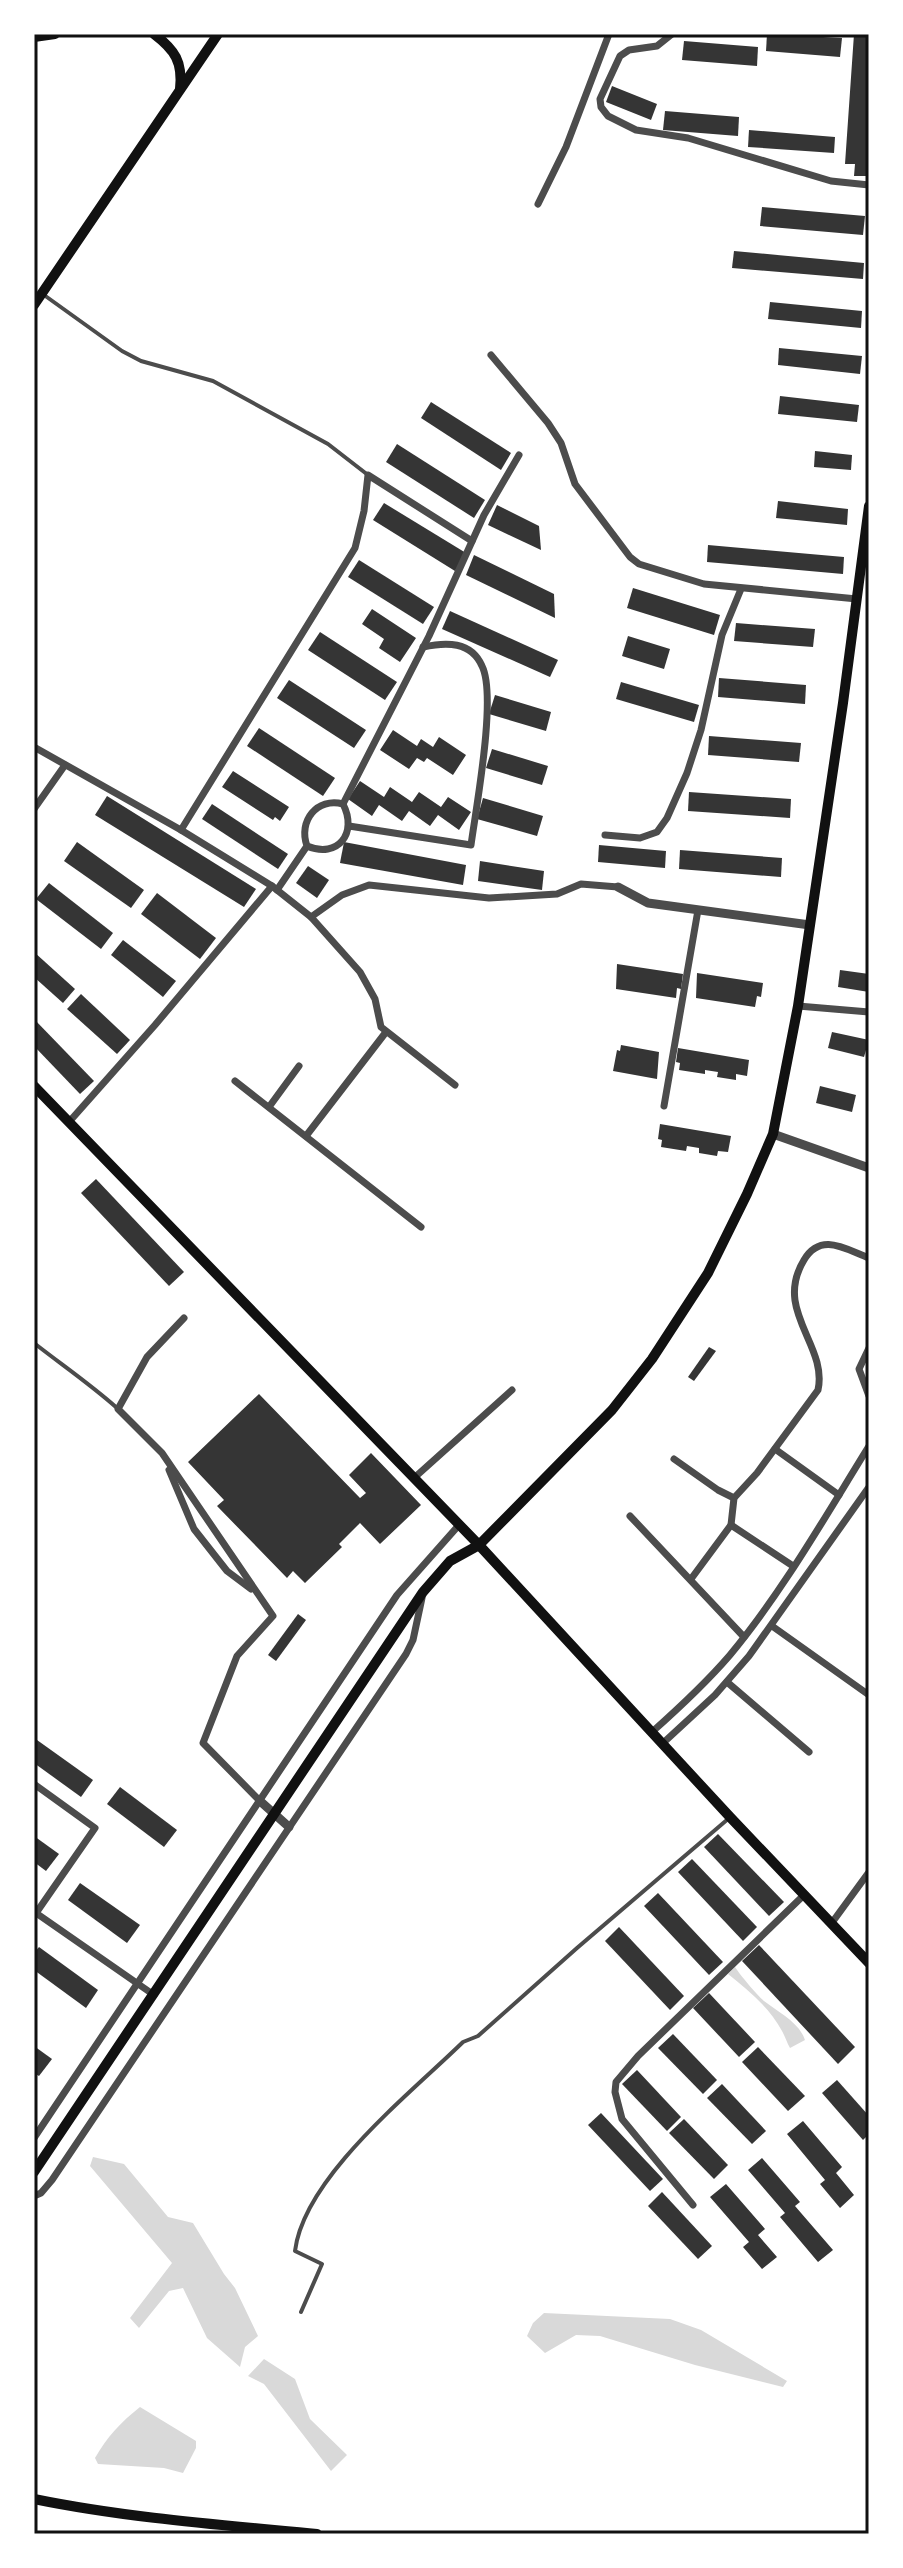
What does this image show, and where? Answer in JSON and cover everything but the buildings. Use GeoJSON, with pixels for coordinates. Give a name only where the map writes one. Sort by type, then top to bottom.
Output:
{"type":"FeatureCollection","features":[{"type":"Feature","properties":{"kind":"main road"},"geometry":{"type":"LineString","coordinates":[[34,37],[55,34]]}},
{"type":"Feature","properties":{"kind":"main road"},"geometry":{"type":"LineString","coordinates":[[154,34],[175,52],[179,60],[182,73],[179,91]]}},
{"type":"Feature","properties":{"kind":"main road"},"geometry":{"type":"LineString","coordinates":[[34,305],[218,34]]}},
{"type":"Feature","properties":{"kind":"main road"},"geometry":{"type":"LineString","coordinates":[[34,2172],[423,1592],[450,1561],[479,1545],[612,1410],[652,1359],[708,1273],[773,1134],[798,1006],[869,506]]}},
{"type":"Feature","properties":{"kind":"main road"},"geometry":{"type":"LineString","coordinates":[[34,1086],[479,1545],[869,1963]]}},
{"type":"Feature","properties":{"kind":"main road"},"geometry":{"type":"LineString","coordinates":[[34,2172],[72,2118]]}},
{"type":"Feature","properties":{"kind":"main road"},"geometry":{"type":"LineString","coordinates":[[34,2499],[76,2508],[178,2521],[317,2534]]}},
{"type":"Feature","properties":{"kind":"street"},"geometry":{"type":"LineString","coordinates":[[538,204],[566,147],[609,34]]}},
{"type":"Feature","properties":{"kind":"street"},"geometry":{"type":"LineString","coordinates":[[672,34],[657,46],[629,50],[620,56],[600,99],[601,107],[608,116],[636,130],[688,138],[831,181],[869,185]]}},
{"type":"Feature","properties":{"kind":"street"},"geometry":{"type":"LineString","coordinates":[[491,355],[548,423],[561,443],[575,484],[630,557],[639,564],[704,584],[857,599]]}},
{"type":"Feature","properties":{"kind":"street"},"geometry":{"type":"LineString","coordinates":[[343,804],[423,647],[472,541],[519,455]]}},
{"type":"Feature","properties":{"kind":"street"},"geometry":{"type":"LineString","coordinates":[[181,830],[355,548],[368,475],[472,541]]}},
{"type":"Feature","properties":{"kind":"street"},"geometry":{"type":"LineString","coordinates":[[605,835],[640,838],[657,832],[667,818],[687,773],[701,730],[722,635],[741,589]]}},
{"type":"Feature","properties":{"kind":"street"},"geometry":{"type":"LineString","coordinates":[[349,826],[471,845],[485,736],[487,681],[476,655],[466,648],[455,643],[423,647]]}},
{"type":"Feature","properties":{"kind":"street"},"geometry":{"type":"LineString","coordinates":[[34,747],[181,830],[274,888],[311,917],[360,972],[375,999],[378,1020],[386,1032],[455,1085]]}},
{"type":"Feature","properties":{"kind":"street"},"geometry":{"type":"LineString","coordinates":[[34,809],[65,765]]}},
{"type":"Feature","properties":{"kind":"street"},"geometry":{"type":"LineString","coordinates":[[307,846],[303,835],[313,810],[332,802],[343,804]]}},
{"type":"Feature","properties":{"kind":"street"},"geometry":{"type":"LineString","coordinates":[[307,846],[329,850],[347,835],[348,814],[343,804]]}},
{"type":"Feature","properties":{"kind":"street"},"geometry":{"type":"LineString","coordinates":[[69,1122],[274,888],[307,846]]}},
{"type":"Feature","properties":{"kind":"street"},"geometry":{"type":"LineString","coordinates":[[311,917],[342,895],[369,885],[489,898],[557,894],[581,884],[618,887],[648,903],[810,925]]}},
{"type":"Feature","properties":{"kind":"street"},"geometry":{"type":"LineString","coordinates":[[664,1106],[698,910]]}},
{"type":"Feature","properties":{"kind":"street"},"geometry":{"type":"LineString","coordinates":[[798,1006],[869,1012]]}},
{"type":"Feature","properties":{"kind":"street"},"geometry":{"type":"LineString","coordinates":[[306,1136],[386,1032]]}},
{"type":"Feature","properties":{"kind":"street"},"geometry":{"type":"LineString","coordinates":[[269,1107],[299,1066]]}},
{"type":"Feature","properties":{"kind":"street"},"geometry":{"type":"LineString","coordinates":[[235,1081],[421,1227]]}},
{"type":"Feature","properties":{"kind":"street"},"geometry":{"type":"LineString","coordinates":[[773,1134],[869,1168]]}},
{"type":"Feature","properties":{"kind":"street"},"geometry":{"type":"LineString","coordinates":[[691,1579],[731,1525],[734,1498],[757,1473],[818,1390],[820,1380],[794,1304],[798,1272],[810,1253],[817,1246],[825,1244],[869,1258]]}},
{"type":"Feature","properties":{"kind":"street"},"geometry":{"type":"LineString","coordinates":[[184,1318],[147,1357],[118,1409],[162,1453],[273,1616],[237,1656],[203,1743],[289,1827]]}},
{"type":"Feature","properties":{"kind":"street"},"geometry":{"type":"LineString","coordinates":[[869,1348],[859,1369],[869,1396]]}},
{"type":"Feature","properties":{"kind":"street"},"geometry":{"type":"LineString","coordinates":[[414,1478],[512,1390]]}},
{"type":"Feature","properties":{"kind":"street"},"geometry":{"type":"LineString","coordinates":[[652,1732],[691,1697],[744,1637],[869,1446]]}},
{"type":"Feature","properties":{"kind":"street"},"geometry":{"type":"LineString","coordinates":[[775,1449],[839,1495]]}},
{"type":"Feature","properties":{"kind":"street"},"geometry":{"type":"LineString","coordinates":[[162,1453],[194,1529],[227,1571],[258,1595]]}},
{"type":"Feature","properties":{"kind":"street"},"geometry":{"type":"LineString","coordinates":[[674,1459],[734,1498]]}},
{"type":"Feature","properties":{"kind":"street"},"geometry":{"type":"LineString","coordinates":[[662,1744],[727,1682],[772,1626],[869,1487]]}},
{"type":"Feature","properties":{"kind":"street"},"geometry":{"type":"LineString","coordinates":[[630,1516],[744,1637]]}},
{"type":"Feature","properties":{"kind":"street"},"geometry":{"type":"LineString","coordinates":[[34,2138],[397,1595],[459,1525]]}},
{"type":"Feature","properties":{"kind":"street"},"geometry":{"type":"LineString","coordinates":[[731,1525],[793,1566]]}},
{"type":"Feature","properties":{"kind":"street"},"geometry":{"type":"LineString","coordinates":[[34,2196],[41,2193],[52,2180],[406,1654],[413,1640],[423,1592]]}},
{"type":"Feature","properties":{"kind":"street"},"geometry":{"type":"LineString","coordinates":[[772,1626],[869,1695]]}},
{"type":"Feature","properties":{"kind":"street"},"geometry":{"type":"LineString","coordinates":[[727,1682],[809,1752]]}},
{"type":"Feature","properties":{"kind":"street"},"geometry":{"type":"LineString","coordinates":[[34,1784],[95,1828],[35,1914],[154,1995]]}},
{"type":"Feature","properties":{"kind":"street"},"geometry":{"type":"LineString","coordinates":[[831,1924],[869,1872]]}},
{"type":"Feature","properties":{"kind":"street"},"geometry":{"type":"LineString","coordinates":[[693,2205],[622,2119],[615,2092],[616,2082],[638,2056],[804,1895]]}},
{"type":"Feature","properties":{"kind":"lane"},"geometry":{"type":"LineString","coordinates":[[42,293],[122,351],[141,361],[213,381],[328,444],[368,475]]}},
{"type":"Feature","properties":{"kind":"lane"},"geometry":{"type":"LineString","coordinates":[[34,1343],[89,1383],[118,1409]]}},
{"type":"Feature","properties":{"kind":"lane"},"geometry":{"type":"LineString","coordinates":[[301,2312],[322,2264],[295,2251],[297,2241],[315,2199],[342,2159],[463,2042],[478,2036],[730,1817]]}},
{"type":"Feature","properties":{"kind":"shaded area"},"geometry":{"type":"Polygon","coordinates":[[[735,1967],[761,1998],[793,2023],[805,2040],[790,2048],[771,2014],[728,1974],[735,1967]]]}},
{"type":"Feature","properties":{"kind":"shaded area"},"geometry":{"type":"Polygon","coordinates":[[[93,2157],[124,2164],[168,2217],[193,2223],[235,2288],[258,2336],[245,2347],[240,2367],[207,2338],[183,2288],[169,2291],[139,2328],[130,2318],[172,2263],[90,2166],[93,2157]]]}},
{"type":"Feature","properties":{"kind":"shaded area"},"geometry":{"type":"Polygon","coordinates":[[[544,2313],[670,2319],[701,2330],[787,2381],[783,2387],[695,2365],[600,2336],[576,2335],[545,2353],[527,2336],[533,2323],[544,2313]]]}},
{"type":"Feature","properties":{"kind":"shaded area"},"geometry":{"type":"Polygon","coordinates":[[[264,2359],[295,2379],[310,2419],[347,2455],[331,2471],[264,2384],[248,2376],[264,2359]]]}},
{"type":"Feature","properties":{"kind":"shaded area"},"geometry":{"type":"Polygon","coordinates":[[[140,2407],[196,2441],[196,2448],[183,2473],[164,2468],[98,2464],[95,2458],[104,2443],[140,2407]]]}}]}
